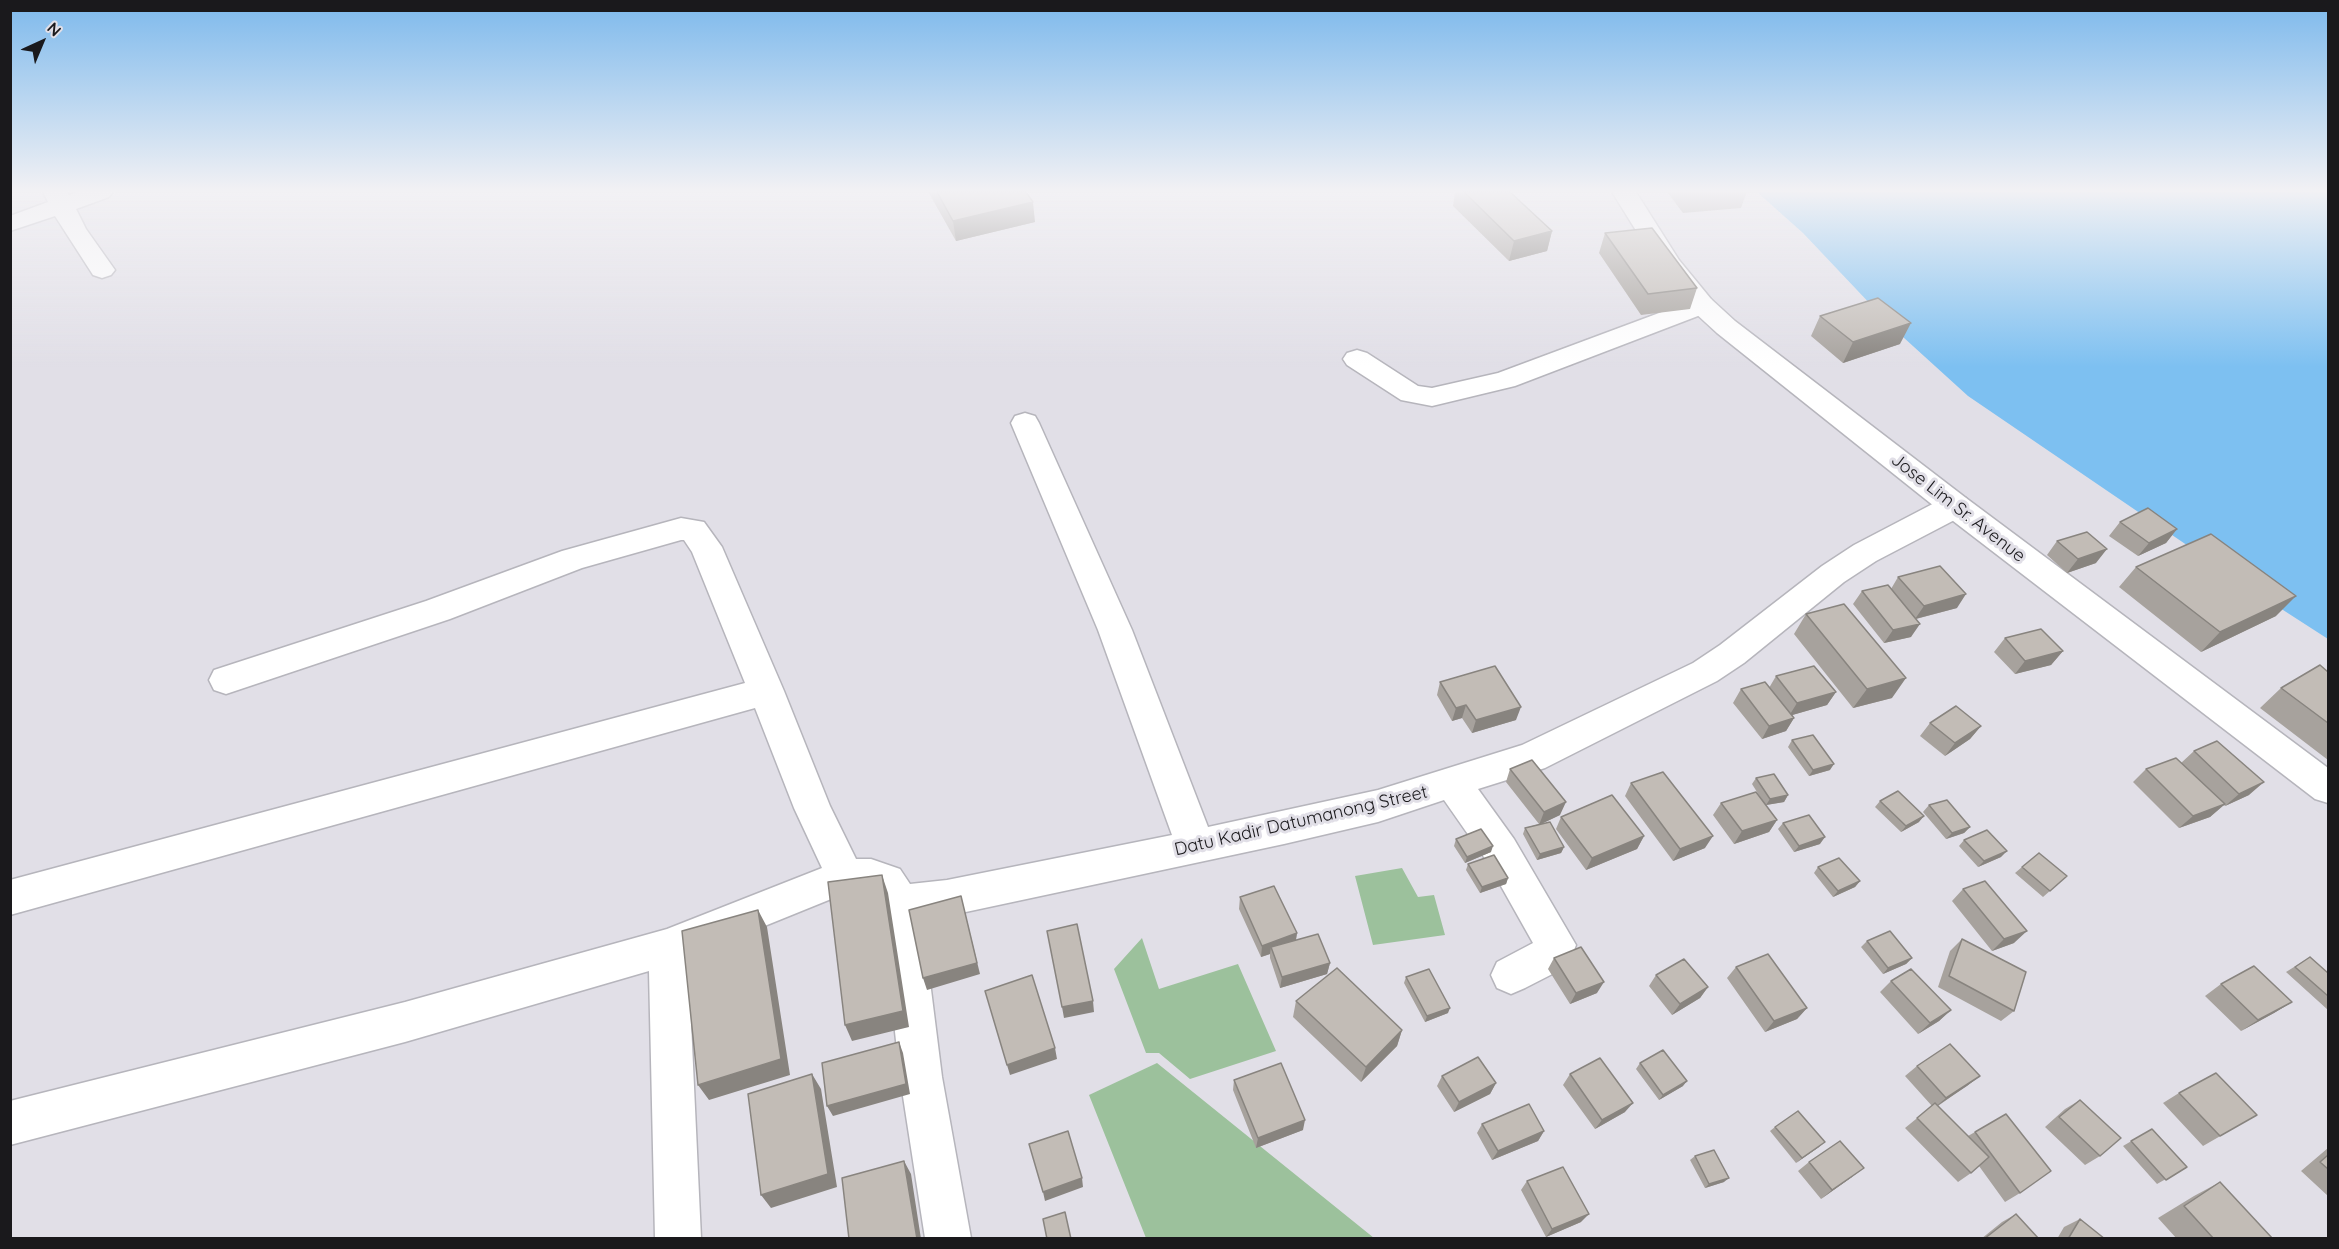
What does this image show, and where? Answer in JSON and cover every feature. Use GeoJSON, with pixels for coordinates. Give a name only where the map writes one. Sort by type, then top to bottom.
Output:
{"type":"FeatureCollection","features":[{"type":"Feature","properties":{"kind":"street"},"geometry":{"type":"LineString","coordinates":[[89,250],[102,270]]}},
{"type":"Feature","properties":{"kind":"street","name":"Jose Lim Sr. Avenue"},"geometry":{"type":"LineString","coordinates":[[1660,250],[1702,305],[1751,347],[1955,507],[2328,788]]}},
{"type":"Feature","properties":{"kind":"street"},"geometry":{"type":"LineString","coordinates":[[1357,359],[1411,394],[1432,397],[1504,380],[1702,305]]}},
{"type":"Feature","properties":{"kind":"street"},"geometry":{"type":"LineString","coordinates":[[1025,423],[1115,630],[1172,780],[1194,847]]}},
{"type":"Feature","properties":{"kind":"street","name":"Datu Kadir Datumanong Street"},"geometry":{"type":"LineString","coordinates":[[900,902],[947,898],[1366,809],[1453,784],[1532,757],[1705,672],[1732,654],[1833,573],[1865,553],[1955,507]]}},
{"type":"Feature","properties":{"kind":"street"},"geometry":{"type":"LineString","coordinates":[[226,680],[438,610],[573,559],[688,529],[696,532],[706,547],[767,691],[812,808],[845,876]]}},
{"type":"Feature","properties":{"kind":"street"},"geometry":{"type":"LineString","coordinates":[[10,898],[767,691]]}},
{"type":"Feature","properties":{"kind":"street"},"geometry":{"type":"LineString","coordinates":[[1453,784],[1501,851],[1557,945],[1554,953],[1511,975]]}},
{"type":"Feature","properties":{"kind":"street"},"geometry":{"type":"LineString","coordinates":[[10,1123],[405,1022],[668,947],[845,876],[871,876],[886,881],[900,902],[921,1077],[948,1239]]}},
{"type":"Feature","properties":{"kind":"street"},"geometry":{"type":"LineString","coordinates":[[668,947],[678,1239]]}},
{"type":"Feature","properties":{"kind":"green space"},"geometry":{"type":"Polygon","coordinates":[[[1402,868],[1418,897],[1434,895],[1445,935],[1373,945],[1355,876],[1402,868]]]}},
{"type":"Feature","properties":{"kind":"green space"},"geometry":{"type":"Polygon","coordinates":[[[1142,938],[1159,989],[1238,964],[1276,1051],[1190,1079],[1159,1053],[1146,1053],[1114,969],[1142,938]]]}},
{"type":"Feature","properties":{"kind":"green space"},"geometry":{"type":"Polygon","coordinates":[[[1157,1063],[1374,1238],[1146,1238],[1089,1095],[1157,1063]]]}},
{"type":"Feature","properties":{"kind":"water"},"geometry":{"type":"Polygon","coordinates":[[[1819,250],[2328,250],[2328,639],[1968,396],[1892,327],[1819,250]]]}},
{"type":"Feature","properties":{"kind":"building"},"geometry":{"type":"Polygon","coordinates":[[[1617,250],[1669,250],[1697,288],[1648,294],[1617,250]]]}},
{"type":"Feature","properties":{"kind":"building"},"geometry":{"type":"Polygon","coordinates":[[[1878,298],[1911,323],[1853,342],[1820,316],[1878,298]]]}},
{"type":"Feature","properties":{"kind":"building"},"geometry":{"type":"Polygon","coordinates":[[[2148,508],[2177,529],[2149,543],[2120,522],[2148,508]]]}},
{"type":"Feature","properties":{"kind":"building"},"geometry":{"type":"Polygon","coordinates":[[[2087,532],[2107,549],[2078,559],[2057,541],[2087,532]]]}},
{"type":"Feature","properties":{"kind":"building"},"geometry":{"type":"Polygon","coordinates":[[[2211,534],[2296,596],[2220,632],[2136,567],[2211,534]]]}},
{"type":"Feature","properties":{"kind":"building"},"geometry":{"type":"Polygon","coordinates":[[[1940,566],[1966,594],[1924,606],[1898,577],[1940,566]]]}},
{"type":"Feature","properties":{"kind":"building"},"geometry":{"type":"Polygon","coordinates":[[[1888,585],[1920,624],[1893,630],[1862,591],[1888,585]]]}},
{"type":"Feature","properties":{"kind":"building"},"geometry":{"type":"Polygon","coordinates":[[[1844,604],[1906,678],[1867,689],[1806,614],[1844,604]]]}},
{"type":"Feature","properties":{"kind":"building"},"geometry":{"type":"Polygon","coordinates":[[[2041,629],[2063,651],[2025,661],[2005,638],[2041,629]]]}},
{"type":"Feature","properties":{"kind":"building"},"geometry":{"type":"Polygon","coordinates":[[[2320,665],[2328,672],[2328,723],[2281,688],[2320,665]]]}},
{"type":"Feature","properties":{"kind":"building"},"geometry":{"type":"Polygon","coordinates":[[[1495,666],[1521,707],[1476,720],[1466,705],[1456,708],[1440,682],[1495,666]]]}},
{"type":"Feature","properties":{"kind":"building"},"geometry":{"type":"Polygon","coordinates":[[[1814,666],[1836,692],[1797,703],[1776,676],[1814,666]]]}},
{"type":"Feature","properties":{"kind":"building"},"geometry":{"type":"Polygon","coordinates":[[[1765,682],[1794,718],[1769,726],[1741,689],[1765,682]]]}},
{"type":"Feature","properties":{"kind":"building"},"geometry":{"type":"Polygon","coordinates":[[[1956,706],[1981,726],[1955,743],[1930,723],[1956,706]]]}},
{"type":"Feature","properties":{"kind":"building"},"geometry":{"type":"Polygon","coordinates":[[[1813,735],[1834,764],[1813,770],[1792,740],[1813,735]]]}},
{"type":"Feature","properties":{"kind":"building"},"geometry":{"type":"Polygon","coordinates":[[[2217,741],[2264,782],[2239,794],[2194,751],[2217,741]]]}},
{"type":"Feature","properties":{"kind":"building"},"geometry":{"type":"Polygon","coordinates":[[[2176,758],[2225,804],[2193,816],[2146,769],[2176,758]]]}},
{"type":"Feature","properties":{"kind":"building"},"geometry":{"type":"Polygon","coordinates":[[[1532,760],[1566,802],[1544,812],[1510,769],[1532,760]]]}},
{"type":"Feature","properties":{"kind":"building"},"geometry":{"type":"Polygon","coordinates":[[[1663,772],[1713,836],[1680,849],[1631,783],[1663,772]]]}},
{"type":"Feature","properties":{"kind":"building"},"geometry":{"type":"Polygon","coordinates":[[[1774,774],[1788,795],[1770,799],[1756,778],[1774,774]]]}},
{"type":"Feature","properties":{"kind":"building"},"geometry":{"type":"Polygon","coordinates":[[[1898,791],[1924,816],[1906,826],[1880,801],[1898,791]]]}},
{"type":"Feature","properties":{"kind":"building"},"geometry":{"type":"Polygon","coordinates":[[[1756,792],[1777,820],[1742,831],[1721,803],[1756,792]]]}},
{"type":"Feature","properties":{"kind":"building"},"geometry":{"type":"Polygon","coordinates":[[[1612,795],[1644,836],[1592,858],[1561,817],[1612,795]]]}},
{"type":"Feature","properties":{"kind":"building"},"geometry":{"type":"Polygon","coordinates":[[[1947,800],[1970,827],[1952,833],[1929,805],[1947,800]]]}},
{"type":"Feature","properties":{"kind":"building"},"geometry":{"type":"Polygon","coordinates":[[[1809,815],[1825,837],[1799,846],[1783,823],[1809,815]]]}},
{"type":"Feature","properties":{"kind":"building"},"geometry":{"type":"Polygon","coordinates":[[[1550,822],[1564,847],[1540,854],[1525,828],[1550,822]]]}},
{"type":"Feature","properties":{"kind":"building"},"geometry":{"type":"Polygon","coordinates":[[[1481,829],[1493,846],[1467,857],[1456,839],[1481,829]]]}},
{"type":"Feature","properties":{"kind":"building"},"geometry":{"type":"Polygon","coordinates":[[[1987,830],[2007,851],[1984,861],[1964,840],[1987,830]]]}},
{"type":"Feature","properties":{"kind":"building"},"geometry":{"type":"Polygon","coordinates":[[[2039,853],[2067,876],[2050,891],[2022,867],[2039,853]]]}},
{"type":"Feature","properties":{"kind":"building"},"geometry":{"type":"Polygon","coordinates":[[[1494,855],[1508,878],[1482,887],[1468,864],[1494,855]]]}},
{"type":"Feature","properties":{"kind":"building"},"geometry":{"type":"Polygon","coordinates":[[[1839,858],[1860,881],[1838,891],[1818,867],[1839,858]]]}},
{"type":"Feature","properties":{"kind":"building"},"geometry":{"type":"Polygon","coordinates":[[[882,875],[903,1011],[845,1025],[828,882],[882,875]]]}},
{"type":"Feature","properties":{"kind":"building"},"geometry":{"type":"Polygon","coordinates":[[[1985,881],[2027,931],[2004,939],[1963,889],[1985,881]]]}},
{"type":"Feature","properties":{"kind":"building"},"geometry":{"type":"Polygon","coordinates":[[[1274,886],[1297,933],[1262,946],[1240,897],[1274,886]]]}},
{"type":"Feature","properties":{"kind":"building"},"geometry":{"type":"Polygon","coordinates":[[[961,896],[977,963],[923,978],[909,910],[961,896]]]}},
{"type":"Feature","properties":{"kind":"building"},"geometry":{"type":"Polygon","coordinates":[[[758,910],[781,1059],[698,1085],[682,931],[758,910]]]}},
{"type":"Feature","properties":{"kind":"building"},"geometry":{"type":"Polygon","coordinates":[[[1077,924],[1093,1001],[1062,1007],[1047,931],[1077,924]]]}},
{"type":"Feature","properties":{"kind":"building"},"geometry":{"type":"Polygon","coordinates":[[[1890,931],[1912,958],[1888,968],[1867,941],[1890,931]]]}},
{"type":"Feature","properties":{"kind":"building"},"geometry":{"type":"Polygon","coordinates":[[[1318,934],[1330,963],[1282,977],[1271,947],[1318,934]]]}},
{"type":"Feature","properties":{"kind":"building"},"geometry":{"type":"Polygon","coordinates":[[[1962,939],[2026,972],[2014,1011],[1949,976],[1962,939]]]}},
{"type":"Feature","properties":{"kind":"building"},"geometry":{"type":"Polygon","coordinates":[[[1581,947],[1604,982],[1576,993],[1554,958],[1581,947]]]}},
{"type":"Feature","properties":{"kind":"building"},"geometry":{"type":"Polygon","coordinates":[[[1768,954],[1807,1008],[1774,1021],[1736,967],[1768,954]]]}},
{"type":"Feature","properties":{"kind":"building"},"geometry":{"type":"Polygon","coordinates":[[[2310,957],[2328,973],[2328,996],[2295,967],[2310,957]]]}},
{"type":"Feature","properties":{"kind":"building"},"geometry":{"type":"Polygon","coordinates":[[[1684,959],[1708,987],[1680,1004],[1656,975],[1684,959]]]}},
{"type":"Feature","properties":{"kind":"building"},"geometry":{"type":"Polygon","coordinates":[[[2254,966],[2292,1002],[2258,1020],[2221,984],[2254,966]]]}},
{"type":"Feature","properties":{"kind":"building"},"geometry":{"type":"Polygon","coordinates":[[[1337,968],[1402,1030],[1366,1067],[1296,1001],[1337,968]]]}},
{"type":"Feature","properties":{"kind":"building"},"geometry":{"type":"Polygon","coordinates":[[[1429,969],[1450,1008],[1427,1016],[1406,977],[1429,969]]]}},
{"type":"Feature","properties":{"kind":"building"},"geometry":{"type":"Polygon","coordinates":[[[1911,969],[1951,1010],[1930,1023],[1891,981],[1911,969]]]}},
{"type":"Feature","properties":{"kind":"building"},"geometry":{"type":"Polygon","coordinates":[[[1032,975],[1055,1048],[1007,1065],[985,991],[1032,975]]]}},
{"type":"Feature","properties":{"kind":"building"},"geometry":{"type":"Polygon","coordinates":[[[899,1042],[906,1084],[827,1106],[822,1063],[899,1042]]]}},
{"type":"Feature","properties":{"kind":"building"},"geometry":{"type":"Polygon","coordinates":[[[1950,1044],[1980,1076],[1946,1098],[1917,1066],[1950,1044]]]}},
{"type":"Feature","properties":{"kind":"building"},"geometry":{"type":"Polygon","coordinates":[[[1663,1050],[1687,1081],[1663,1095],[1640,1063],[1663,1050]]]}},
{"type":"Feature","properties":{"kind":"building"},"geometry":{"type":"Polygon","coordinates":[[[1478,1057],[1496,1083],[1459,1102],[1442,1076],[1478,1057]]]}},
{"type":"Feature","properties":{"kind":"building"},"geometry":{"type":"Polygon","coordinates":[[[1600,1058],[1633,1103],[1602,1120],[1570,1074],[1600,1058]]]}},
{"type":"Feature","properties":{"kind":"building"},"geometry":{"type":"Polygon","coordinates":[[[1281,1063],[1305,1120],[1258,1138],[1234,1080],[1281,1063]]]}},
{"type":"Feature","properties":{"kind":"building"},"geometry":{"type":"Polygon","coordinates":[[[2216,1073],[2257,1115],[2220,1136],[2179,1093],[2216,1073]]]}},
{"type":"Feature","properties":{"kind":"building"},"geometry":{"type":"Polygon","coordinates":[[[812,1074],[828,1174],[761,1195],[748,1094],[812,1074]]]}},
{"type":"Feature","properties":{"kind":"building"},"geometry":{"type":"Polygon","coordinates":[[[2080,1100],[2121,1138],[2100,1156],[2059,1117],[2080,1100]]]}},
{"type":"Feature","properties":{"kind":"building"},"geometry":{"type":"Polygon","coordinates":[[[1935,1103],[1989,1157],[1971,1173],[1917,1118],[1935,1103]]]}},
{"type":"Feature","properties":{"kind":"building"},"geometry":{"type":"Polygon","coordinates":[[[1529,1104],[1544,1131],[1498,1151],[1482,1124],[1529,1104]]]}},
{"type":"Feature","properties":{"kind":"building"},"geometry":{"type":"Polygon","coordinates":[[[1798,1111],[1825,1142],[1802,1158],[1775,1127],[1798,1111]]]}},
{"type":"Feature","properties":{"kind":"building"},"geometry":{"type":"Polygon","coordinates":[[[2006,1114],[2051,1171],[2020,1193],[1975,1132],[2006,1114]]]}},
{"type":"Feature","properties":{"kind":"building"},"geometry":{"type":"Polygon","coordinates":[[[2152,1129],[2187,1167],[2166,1180],[2131,1141],[2152,1129]]]}},
{"type":"Feature","properties":{"kind":"building"},"geometry":{"type":"Polygon","coordinates":[[[1068,1131],[1082,1178],[1043,1192],[1029,1144],[1068,1131]]]}},
{"type":"Feature","properties":{"kind":"building"},"geometry":{"type":"Polygon","coordinates":[[[1840,1141],[1864,1168],[1832,1190],[1809,1162],[1840,1141]]]}},
{"type":"Feature","properties":{"kind":"building"},"geometry":{"type":"Polygon","coordinates":[[[1714,1150],[1729,1178],[1709,1184],[1695,1156],[1714,1150]]]}},
{"type":"Feature","properties":{"kind":"building"},"geometry":{"type":"Polygon","coordinates":[[[2328,1155],[2328,1169],[2320,1162],[2328,1155]]]}},
{"type":"Feature","properties":{"kind":"building"},"geometry":{"type":"Polygon","coordinates":[[[904,1161],[917,1239],[849,1239],[842,1178],[904,1161]]]}},
{"type":"Feature","properties":{"kind":"building"},"geometry":{"type":"Polygon","coordinates":[[[1563,1167],[1589,1214],[1552,1229],[1527,1181],[1563,1167]]]}},
{"type":"Feature","properties":{"kind":"building"},"geometry":{"type":"Polygon","coordinates":[[[2220,1182],[2273,1239],[2214,1239],[2184,1206],[2220,1182]]]}},
{"type":"Feature","properties":{"kind":"building"},"geometry":{"type":"Polygon","coordinates":[[[1065,1212],[1071,1239],[1047,1239],[1043,1219],[1065,1212]]]}},
{"type":"Feature","properties":{"kind":"building"},"geometry":{"type":"Polygon","coordinates":[[[2016,1214],[2039,1239],[1984,1239],[2016,1214]]]}},
{"type":"Feature","properties":{"kind":"building"},"geometry":{"type":"Polygon","coordinates":[[[2080,1219],[2105,1239],[2068,1239],[2080,1219]]]}}]}
